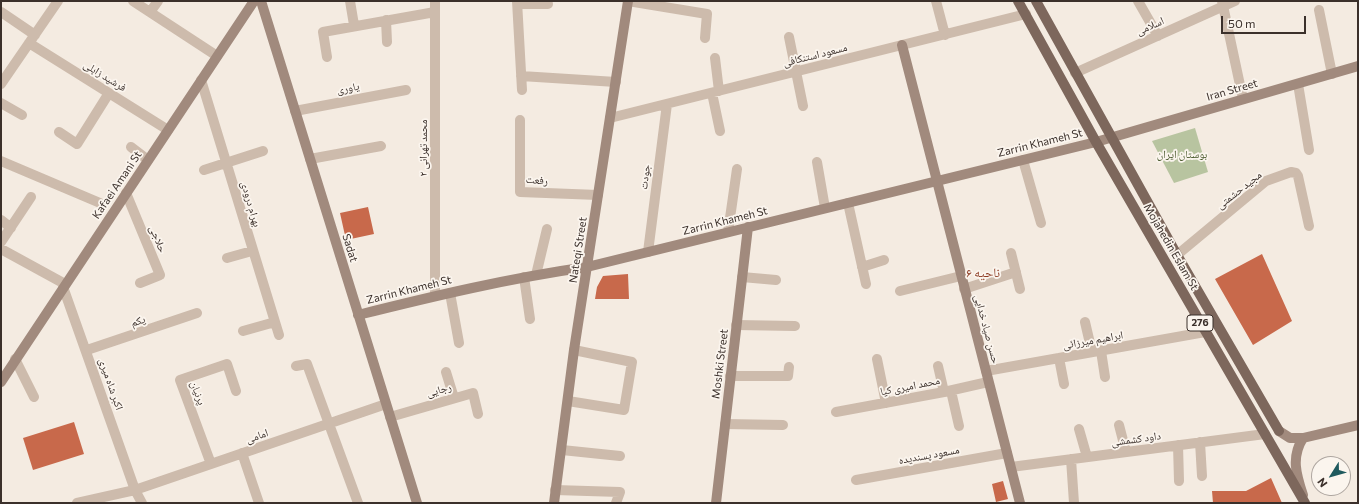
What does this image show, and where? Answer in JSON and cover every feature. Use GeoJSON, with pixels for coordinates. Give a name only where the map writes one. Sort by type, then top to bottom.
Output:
{"type":"FeatureCollection","features":[{"type":"Feature","properties":{"kind":"main road","name":"Kafaei Amani St"},"geometry":{"type":"LineString","coordinates":[[1,382],[4,371],[15,359],[254,1]]}},
{"type":"Feature","properties":{"kind":"main road","name":"Sadat"},"geometry":{"type":"LineString","coordinates":[[261,1],[417,503]]}},
{"type":"Feature","properties":{"kind":"main road","name":"Nateqi Street"},"geometry":{"type":"LineString","coordinates":[[554,503],[574,350],[628,1]]}},
{"type":"Feature","properties":{"kind":"main road","name":"Mojahedin Eslam St"},"geometry":{"type":"LineString","coordinates":[[1018,1],[1096,142],[1305,503]]}},
{"type":"Feature","properties":{"kind":"main road","name":"Mojahedin Eslam St"},"geometry":{"type":"LineString","coordinates":[[1036,1],[1177,255],[1280,430],[1290,438],[1303,438]]}},
{"type":"Feature","properties":{"kind":"main road","name":"حسن صیاد خدایی"},"geometry":{"type":"LineString","coordinates":[[902,45],[1020,503]]}},
{"type":"Feature","properties":{"kind":"main road","name":"Iran Street"},"geometry":{"type":"LineString","coordinates":[[1096,142],[1358,66]]}},
{"type":"Feature","properties":{"kind":"main road","name":"Zarrin Khameh St"},"geometry":{"type":"LineString","coordinates":[[358,315],[435,296],[536,274],[587,267],[1096,142]]}},
{"type":"Feature","properties":{"kind":"main road","name":"Moshki Street"},"geometry":{"type":"LineString","coordinates":[[716,503],[748,227]]}},
{"type":"Feature","properties":{"kind":"main road"},"geometry":{"type":"LineString","coordinates":[[1305,503],[1296,475],[1294,461],[1297,447],[1303,438],[1358,425]]}},
{"type":"Feature","properties":{"kind":"street"},"geometry":{"type":"LineString","coordinates":[[2,82],[58,1]]}},
{"type":"Feature","properties":{"kind":"street"},"geometry":{"type":"LineString","coordinates":[[133,1],[217,56]]}},
{"type":"Feature","properties":{"kind":"street"},"geometry":{"type":"LineString","coordinates":[[150,12],[158,1]]}},
{"type":"Feature","properties":{"kind":"street"},"geometry":{"type":"LineString","coordinates":[[350,1],[354,25]]}},
{"type":"Feature","properties":{"kind":"street","name":"محمد تهرانی ۲"},"geometry":{"type":"LineString","coordinates":[[435,1],[435,296]]}},
{"type":"Feature","properties":{"kind":"street"},"geometry":{"type":"LineString","coordinates":[[628,1],[707,14],[706,38]]}},
{"type":"Feature","properties":{"kind":"street"},"geometry":{"type":"LineString","coordinates":[[936,1],[945,35]]}},
{"type":"Feature","properties":{"kind":"street"},"geometry":{"type":"LineString","coordinates":[[1138,1],[1158,36]]}},
{"type":"Feature","properties":{"kind":"street","name":"اسلامی"},"geometry":{"type":"LineString","coordinates":[[1075,73],[1158,36],[1223,3],[1235,1]]}},
{"type":"Feature","properties":{"kind":"street"},"geometry":{"type":"LineString","coordinates":[[522,90],[518,3],[548,4]]}},
{"type":"Feature","properties":{"kind":"street"},"geometry":{"type":"LineString","coordinates":[[1223,3],[1243,99]]}},
{"type":"Feature","properties":{"kind":"street"},"geometry":{"type":"LineString","coordinates":[[1319,10],[1332,74]]}},
{"type":"Feature","properties":{"kind":"street","name":"فرشید زابلی"},"geometry":{"type":"LineString","coordinates":[[1,12],[32,39],[108,93],[168,130]]}},
{"type":"Feature","properties":{"kind":"street"},"geometry":{"type":"LineString","coordinates":[[327,58],[323,32],[354,25],[435,12]]}},
{"type":"Feature","properties":{"kind":"street","name":"مسعود استنکافی"},"geometry":{"type":"LineString","coordinates":[[610,118],[1026,14]]}},
{"type":"Feature","properties":{"kind":"street"},"geometry":{"type":"LineString","coordinates":[[386,20],[388,42]]}},
{"type":"Feature","properties":{"kind":"street"},"geometry":{"type":"LineString","coordinates":[[789,37],[803,106]]}},
{"type":"Feature","properties":{"kind":"street"},"geometry":{"type":"LineString","coordinates":[[715,58],[716,92],[720,131]]}},
{"type":"Feature","properties":{"kind":"street"},"geometry":{"type":"LineString","coordinates":[[521,76],[616,82]]}},
{"type":"Feature","properties":{"kind":"street","name":"بهرام درودی"},"geometry":{"type":"LineString","coordinates":[[202,80],[252,251],[279,335]]}},
{"type":"Feature","properties":{"kind":"street"},"geometry":{"type":"LineString","coordinates":[[1298,84],[1309,150]]}},
{"type":"Feature","properties":{"kind":"street","name":"یاوری"},"geometry":{"type":"LineString","coordinates":[[295,111],[406,90]]}},
{"type":"Feature","properties":{"kind":"street"},"geometry":{"type":"LineString","coordinates":[[59,132],[77,144],[108,93]]}},
{"type":"Feature","properties":{"kind":"street"},"geometry":{"type":"LineString","coordinates":[[1,103],[22,115]]}},
{"type":"Feature","properties":{"kind":"street","name":"جودت"},"geometry":{"type":"LineString","coordinates":[[648,252],[667,104]]}},
{"type":"Feature","properties":{"kind":"street","name":"رفعت"},"geometry":{"type":"LineString","coordinates":[[520,120],[520,192],[598,195]]}},
{"type":"Feature","properties":{"kind":"street"},"geometry":{"type":"LineString","coordinates":[[310,159],[381,146]]}},
{"type":"Feature","properties":{"kind":"street"},"geometry":{"type":"LineString","coordinates":[[131,147],[148,160]]}},
{"type":"Feature","properties":{"kind":"street"},"geometry":{"type":"LineString","coordinates":[[204,170],[262,151]]}},
{"type":"Feature","properties":{"kind":"street"},"geometry":{"type":"LineString","coordinates":[[1023,160],[1041,222]]}},
{"type":"Feature","properties":{"kind":"street"},"geometry":{"type":"LineString","coordinates":[[1,162],[100,203]]}},
{"type":"Feature","properties":{"kind":"street"},"geometry":{"type":"LineString","coordinates":[[817,162],[825,208]]}},
{"type":"Feature","properties":{"kind":"street"},"geometry":{"type":"LineString","coordinates":[[728,232],[737,169]]}},
{"type":"Feature","properties":{"kind":"street","name":"مجید حشمتی"},"geometry":{"type":"LineString","coordinates":[[1177,255],[1266,181],[1291,172],[1296,173],[1298,176],[1310,226]]}},
{"type":"Feature","properties":{"kind":"street","name":"حلاجی"},"geometry":{"type":"LineString","coordinates":[[126,193],[160,275],[140,283]]}},
{"type":"Feature","properties":{"kind":"street"},"geometry":{"type":"LineString","coordinates":[[1,242],[31,197]]}},
{"type":"Feature","properties":{"kind":"street"},"geometry":{"type":"LineString","coordinates":[[848,203],[866,284]]}},
{"type":"Feature","properties":{"kind":"street"},"geometry":{"type":"LineString","coordinates":[[1,220],[11,228]]}},
{"type":"Feature","properties":{"kind":"street"},"geometry":{"type":"LineString","coordinates":[[536,274],[547,229]]}},
{"type":"Feature","properties":{"kind":"street"},"geometry":{"type":"LineString","coordinates":[[1,249],[64,286]]}},
{"type":"Feature","properties":{"kind":"street"},"geometry":{"type":"LineString","coordinates":[[227,258],[252,251]]}},
{"type":"Feature","properties":{"kind":"street"},"geometry":{"type":"LineString","coordinates":[[1011,253],[1020,289]]}},
{"type":"Feature","properties":{"kind":"street"},"geometry":{"type":"LineString","coordinates":[[862,267],[884,260]]}},
{"type":"Feature","properties":{"kind":"street"},"geometry":{"type":"LineString","coordinates":[[964,289],[1016,272]]}},
{"type":"Feature","properties":{"kind":"street"},"geometry":{"type":"LineString","coordinates":[[900,291],[961,276]]}},
{"type":"Feature","properties":{"kind":"street"},"geometry":{"type":"LineString","coordinates":[[524,277],[530,319]]}},
{"type":"Feature","properties":{"kind":"street"},"geometry":{"type":"LineString","coordinates":[[742,277],[776,280]]}},
{"type":"Feature","properties":{"kind":"street","name":"اکبر شاه میری"},"geometry":{"type":"LineString","coordinates":[[64,286],[135,490],[142,503]]}},
{"type":"Feature","properties":{"kind":"street"},"geometry":{"type":"LineString","coordinates":[[450,293],[459,343]]}},
{"type":"Feature","properties":{"kind":"street","name":"یکم"},"geometry":{"type":"LineString","coordinates":[[87,350],[197,314]]}},
{"type":"Feature","properties":{"kind":"street"},"geometry":{"type":"LineString","coordinates":[[243,331],[275,322]]}},
{"type":"Feature","properties":{"kind":"street"},"geometry":{"type":"LineString","coordinates":[[1085,322],[1105,377]]}},
{"type":"Feature","properties":{"kind":"street"},"geometry":{"type":"LineString","coordinates":[[736,325],[795,326]]}},
{"type":"Feature","properties":{"kind":"street","name":"ابراهیم میرزائی"},"geometry":{"type":"LineString","coordinates":[[986,371],[1205,332]]}},
{"type":"Feature","properties":{"kind":"street"},"geometry":{"type":"LineString","coordinates":[[568,401],[624,410],[632,362],[574,350]]}},
{"type":"Feature","properties":{"kind":"street"},"geometry":{"type":"LineString","coordinates":[[1059,358],[1064,384]]}},
{"type":"Feature","properties":{"kind":"street"},"geometry":{"type":"LineString","coordinates":[[15,359],[34,397]]}},
{"type":"Feature","properties":{"kind":"street"},"geometry":{"type":"LineString","coordinates":[[877,359],[886,403]]}},
{"type":"Feature","properties":{"kind":"street","name":"پرنیان"},"geometry":{"type":"LineString","coordinates":[[211,464],[180,380],[227,364],[236,391]]}},
{"type":"Feature","properties":{"kind":"street"},"geometry":{"type":"LineString","coordinates":[[296,366],[306,364],[327,424],[358,503]]}},
{"type":"Feature","properties":{"kind":"street"},"geometry":{"type":"LineString","coordinates":[[938,366],[959,426]]}},
{"type":"Feature","properties":{"kind":"street"},"geometry":{"type":"LineString","coordinates":[[730,376],[788,376],[789,368]]}},
{"type":"Feature","properties":{"kind":"street"},"geometry":{"type":"LineString","coordinates":[[446,372],[454,398]]}},
{"type":"Feature","properties":{"kind":"street","name":"محمد امیری کیا"},"geometry":{"type":"LineString","coordinates":[[836,412],[947,392],[988,382]]}},
{"type":"Feature","properties":{"kind":"street","name":"رجایی"},"geometry":{"type":"LineString","coordinates":[[390,417],[473,393],[478,414]]}},
{"type":"Feature","properties":{"kind":"street","name":"امامی"},"geometry":{"type":"LineString","coordinates":[[77,503],[135,490],[386,404]]}},
{"type":"Feature","properties":{"kind":"street"},"geometry":{"type":"LineString","coordinates":[[725,424],[783,425]]}},
{"type":"Feature","properties":{"kind":"street"},"geometry":{"type":"LineString","coordinates":[[1118,425],[1126,452]]}},
{"type":"Feature","properties":{"kind":"street"},"geometry":{"type":"LineString","coordinates":[[1079,429],[1087,457]]}},
{"type":"Feature","properties":{"kind":"street","name":"داود کشمشی"},"geometry":{"type":"LineString","coordinates":[[1010,467],[1265,434]]}},
{"type":"Feature","properties":{"kind":"street"},"geometry":{"type":"LineString","coordinates":[[1200,442],[1202,476]]}},
{"type":"Feature","properties":{"kind":"street"},"geometry":{"type":"LineString","coordinates":[[1178,445],[1179,481]]}},
{"type":"Feature","properties":{"kind":"street"},"geometry":{"type":"LineString","coordinates":[[562,450],[620,456]]}},
{"type":"Feature","properties":{"kind":"street"},"geometry":{"type":"LineString","coordinates":[[242,453],[259,503]]}},
{"type":"Feature","properties":{"kind":"street","name":"مسعود پسندیده"},"geometry":{"type":"LineString","coordinates":[[856,480],[1007,453]]}},
{"type":"Feature","properties":{"kind":"street"},"geometry":{"type":"LineString","coordinates":[[1072,459],[1074,503]]}},
{"type":"Feature","properties":{"kind":"street"},"geometry":{"type":"LineString","coordinates":[[555,490],[620,492],[616,503]]}},
{"type":"Feature","properties":{"kind":"green space","name":"بوستان ایران"},"geometry":{"type":"Polygon","coordinates":[[[1195,128],[1208,172],[1174,183],[1152,141],[1195,128]]]}},
{"type":"Feature","properties":{"kind":"building"},"geometry":{"type":"Polygon","coordinates":[[[368,207],[374,234],[346,240],[340,213],[368,207]]]}},
{"type":"Feature","properties":{"kind":"building"},"geometry":{"type":"Polygon","coordinates":[[[1262,254],[1292,321],[1253,345],[1215,279],[1262,254]]]}},
{"type":"Feature","properties":{"kind":"building"},"geometry":{"type":"Polygon","coordinates":[[[628,274],[629,299],[595,299],[597,287],[603,276],[628,274]]]}},
{"type":"Feature","properties":{"kind":"building"},"geometry":{"type":"Polygon","coordinates":[[[74,422],[84,454],[33,470],[23,438],[74,422]]]}},
{"type":"Feature","properties":{"kind":"building"},"geometry":{"type":"Polygon","coordinates":[[[1271,478],[1282,503],[1213,503],[1212,491],[1246,491],[1271,478]]]}},
{"type":"Feature","properties":{"kind":"building"},"geometry":{"type":"Polygon","coordinates":[[[1003,481],[1008,499],[996,502],[992,484],[1003,481]]]}},
{"type":"Feature","properties":{"kind":"district","name":"ناحیه ۶"},"geometry":{"type":"Point","coordinates":[983,273]}}]}
